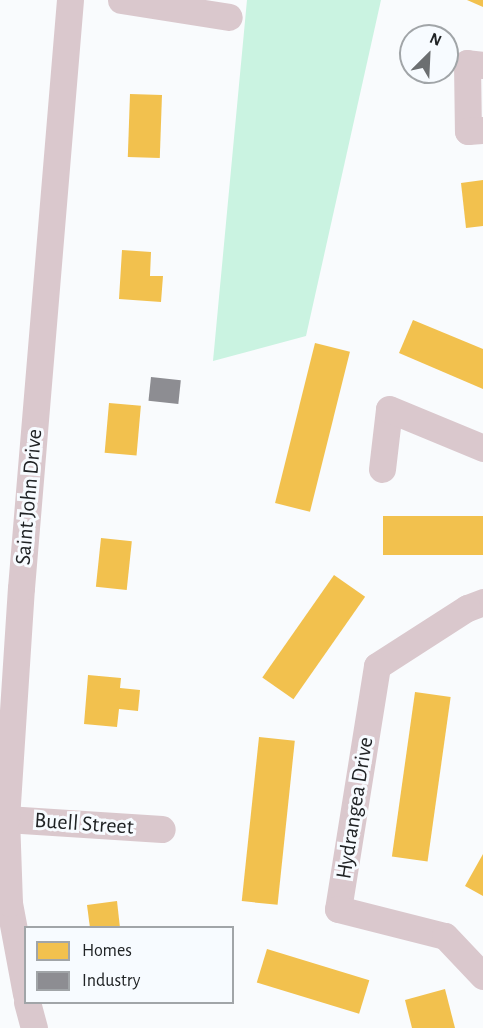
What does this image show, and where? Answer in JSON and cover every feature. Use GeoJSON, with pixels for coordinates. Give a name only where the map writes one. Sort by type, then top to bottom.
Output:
{"type":"FeatureCollection","features":[{"type":"Feature","properties":{"kind":"street","name":"Saint John Drive"},"geometry":{"type":"LineString","coordinates":[[24,983],[9,903],[6,819],[22,577],[70,0]]}},
{"type":"Feature","properties":{"kind":"street"},"geometry":{"type":"LineString","coordinates":[[121,0],[230,16]]}},
{"type":"Feature","properties":{"kind":"street"},"geometry":{"type":"LineString","coordinates":[[483,65],[467,63],[468,130],[483,130]]}},
{"type":"Feature","properties":{"kind":"street"},"geometry":{"type":"LineString","coordinates":[[382,469],[388,409],[483,448]]}},
{"type":"Feature","properties":{"kind":"street","name":"Hydrangea Drive"},"geometry":{"type":"LineString","coordinates":[[483,602],[467,608],[377,666],[338,909],[445,936],[483,976]]}},
{"type":"Feature","properties":{"kind":"street","name":"Buell Street"},"geometry":{"type":"LineString","coordinates":[[6,819],[162,829]]}},
{"type":"Feature","properties":{"kind":"street"},"geometry":{"type":"LineString","coordinates":[[28,1004],[34,1028]]}},
{"type":"Feature","properties":{"kind":"green space"},"geometry":{"type":"Polygon","coordinates":[[[247,0],[381,0],[306,336],[213,361],[247,0]]]}},
{"type":"Feature","properties":{"kind":"building: Homes"},"geometry":{"type":"Polygon","coordinates":[[[467,0],[483,0],[483,7],[467,0]]]}},
{"type":"Feature","properties":{"kind":"building: Homes"},"geometry":{"type":"Polygon","coordinates":[[[130,94],[162,95],[160,158],[128,157],[130,94]]]}},
{"type":"Feature","properties":{"kind":"building: Homes"},"geometry":{"type":"Polygon","coordinates":[[[483,180],[483,226],[466,228],[461,183],[483,180]]]}},
{"type":"Feature","properties":{"kind":"building: Homes"},"geometry":{"type":"Polygon","coordinates":[[[122,250],[151,252],[150,276],[163,276],[161,302],[119,299],[122,250]]]}},
{"type":"Feature","properties":{"kind":"building: Homes"},"geometry":{"type":"Polygon","coordinates":[[[413,320],[483,349],[483,389],[399,353],[413,320]]]}},
{"type":"Feature","properties":{"kind":"building: Homes"},"geometry":{"type":"Polygon","coordinates":[[[315,343],[350,352],[310,512],[275,503],[315,343]]]}},
{"type":"Feature","properties":{"kind":"building: Homes"},"geometry":{"type":"Polygon","coordinates":[[[109,403],[141,406],[137,456],[105,453],[109,403]]]}},
{"type":"Feature","properties":{"kind":"building: Homes"},"geometry":{"type":"Polygon","coordinates":[[[383,516],[483,516],[483,555],[383,555],[383,516]]]}},
{"type":"Feature","properties":{"kind":"building: Homes"},"geometry":{"type":"Polygon","coordinates":[[[101,538],[132,541],[127,590],[96,587],[101,538]]]}},
{"type":"Feature","properties":{"kind":"building: Homes"},"geometry":{"type":"Polygon","coordinates":[[[334,575],[365,597],[293,699],[262,677],[334,575]]]}},
{"type":"Feature","properties":{"kind":"building: Homes"},"geometry":{"type":"Polygon","coordinates":[[[88,675],[121,678],[120,688],[140,690],[138,711],[119,709],[117,727],[84,724],[88,675]]]}},
{"type":"Feature","properties":{"kind":"building: Homes"},"geometry":{"type":"Polygon","coordinates":[[[415,692],[451,697],[428,861],[392,856],[415,692]]]}},
{"type":"Feature","properties":{"kind":"building: Homes"},"geometry":{"type":"Polygon","coordinates":[[[259,737],[295,741],[278,905],[242,901],[259,737]]]}},
{"type":"Feature","properties":{"kind":"building: Homes"},"geometry":{"type":"Polygon","coordinates":[[[483,854],[483,896],[465,886],[483,854]]]}},
{"type":"Feature","properties":{"kind":"building: Homes"},"geometry":{"type":"Polygon","coordinates":[[[117,901],[120,926],[90,926],[87,905],[117,901]]]}},
{"type":"Feature","properties":{"kind":"building: Homes"},"geometry":{"type":"Polygon","coordinates":[[[267,949],[369,980],[359,1014],[257,982],[267,949]]]}},
{"type":"Feature","properties":{"kind":"building: Homes"},"geometry":{"type":"Polygon","coordinates":[[[445,989],[455,1028],[412,1028],[405,1000],[445,989]]]}},
{"type":"Feature","properties":{"kind":"building: Industry"},"geometry":{"type":"Polygon","coordinates":[[[151,377],[181,380],[178,404],[148,401],[151,377]]]}}]}
